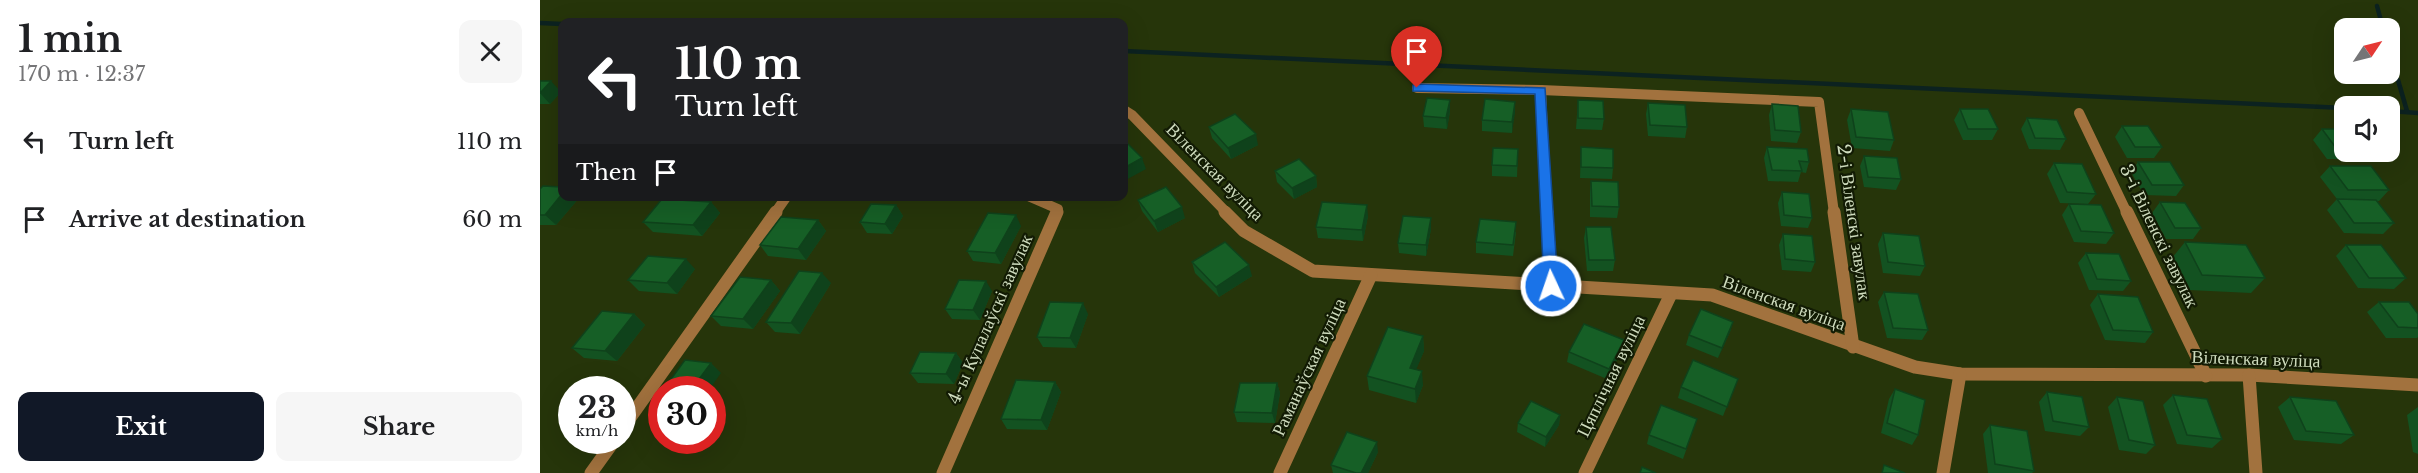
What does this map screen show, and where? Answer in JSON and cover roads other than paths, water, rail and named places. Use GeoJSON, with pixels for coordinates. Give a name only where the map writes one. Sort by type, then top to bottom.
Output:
{"type":"FeatureCollection","features":[{"type":"Feature","properties":{"kind":"street"},"geometry":{"type":"LineString","coordinates":[[1417,88],[1541,90],[1551,286]]}},
{"type":"Feature","properties":{"kind":"street","name":"2-і Віленскі завулак"},"geometry":{"type":"LineString","coordinates":[[1541,90],[1819,102],[1853,347]]}},
{"type":"Feature","properties":{"kind":"street","name":"Віленская вуліца"},"geometry":{"type":"LineString","coordinates":[[1128,112],[1244,231],[1312,271],[1712,295],[1853,347],[1915,367],[1959,374],[2249,375],[2418,385]]}},
{"type":"Feature","properties":{"kind":"street","name":"3-і Віленскі завулак"},"geometry":{"type":"LineString","coordinates":[[2079,113],[2206,376]]}},
{"type":"Feature","properties":{"kind":"street"},"geometry":{"type":"LineString","coordinates":[[636,409],[783,201]]}},
{"type":"Feature","properties":{"kind":"street","name":"4-ы Купалаўскі завулак"},"geometry":{"type":"LineString","coordinates":[[942,473],[1058,209],[1040,201]]}},
{"type":"Feature","properties":{"kind":"street","name":"Раманаўская вуліца"},"geometry":{"type":"LineString","coordinates":[[1280,473],[1371,275]]}},
{"type":"Feature","properties":{"kind":"street","name":"Цяплічная вуліца"},"geometry":{"type":"LineString","coordinates":[[1585,473],[1671,294]]}},
{"type":"Feature","properties":{"kind":"street"},"geometry":{"type":"LineString","coordinates":[[1943,473],[1959,374]]}},
{"type":"Feature","properties":{"kind":"street"},"geometry":{"type":"LineString","coordinates":[[2249,375],[2256,473]]}},
{"type":"Feature","properties":{"kind":"street"},"geometry":{"type":"LineString","coordinates":[[591,473],[605,454]]}},
{"type":"Feature","properties":{"kind":"waterway"},"geometry":{"type":"LineString","coordinates":[[2377,6],[2380,18]]}},
{"type":"Feature","properties":{"kind":"waterway"},"geometry":{"type":"LineString","coordinates":[[540,23],[558,24]]}},
{"type":"Feature","properties":{"kind":"waterway"},"geometry":{"type":"LineString","coordinates":[[1128,51],[2334,108]]}},
{"type":"Feature","properties":{"kind":"waterway"},"geometry":{"type":"LineString","coordinates":[[2399,84],[2407,111]]}},
{"type":"Feature","properties":{"kind":"waterway"},"geometry":{"type":"LineString","coordinates":[[2400,112],[2418,113]]}}]}
